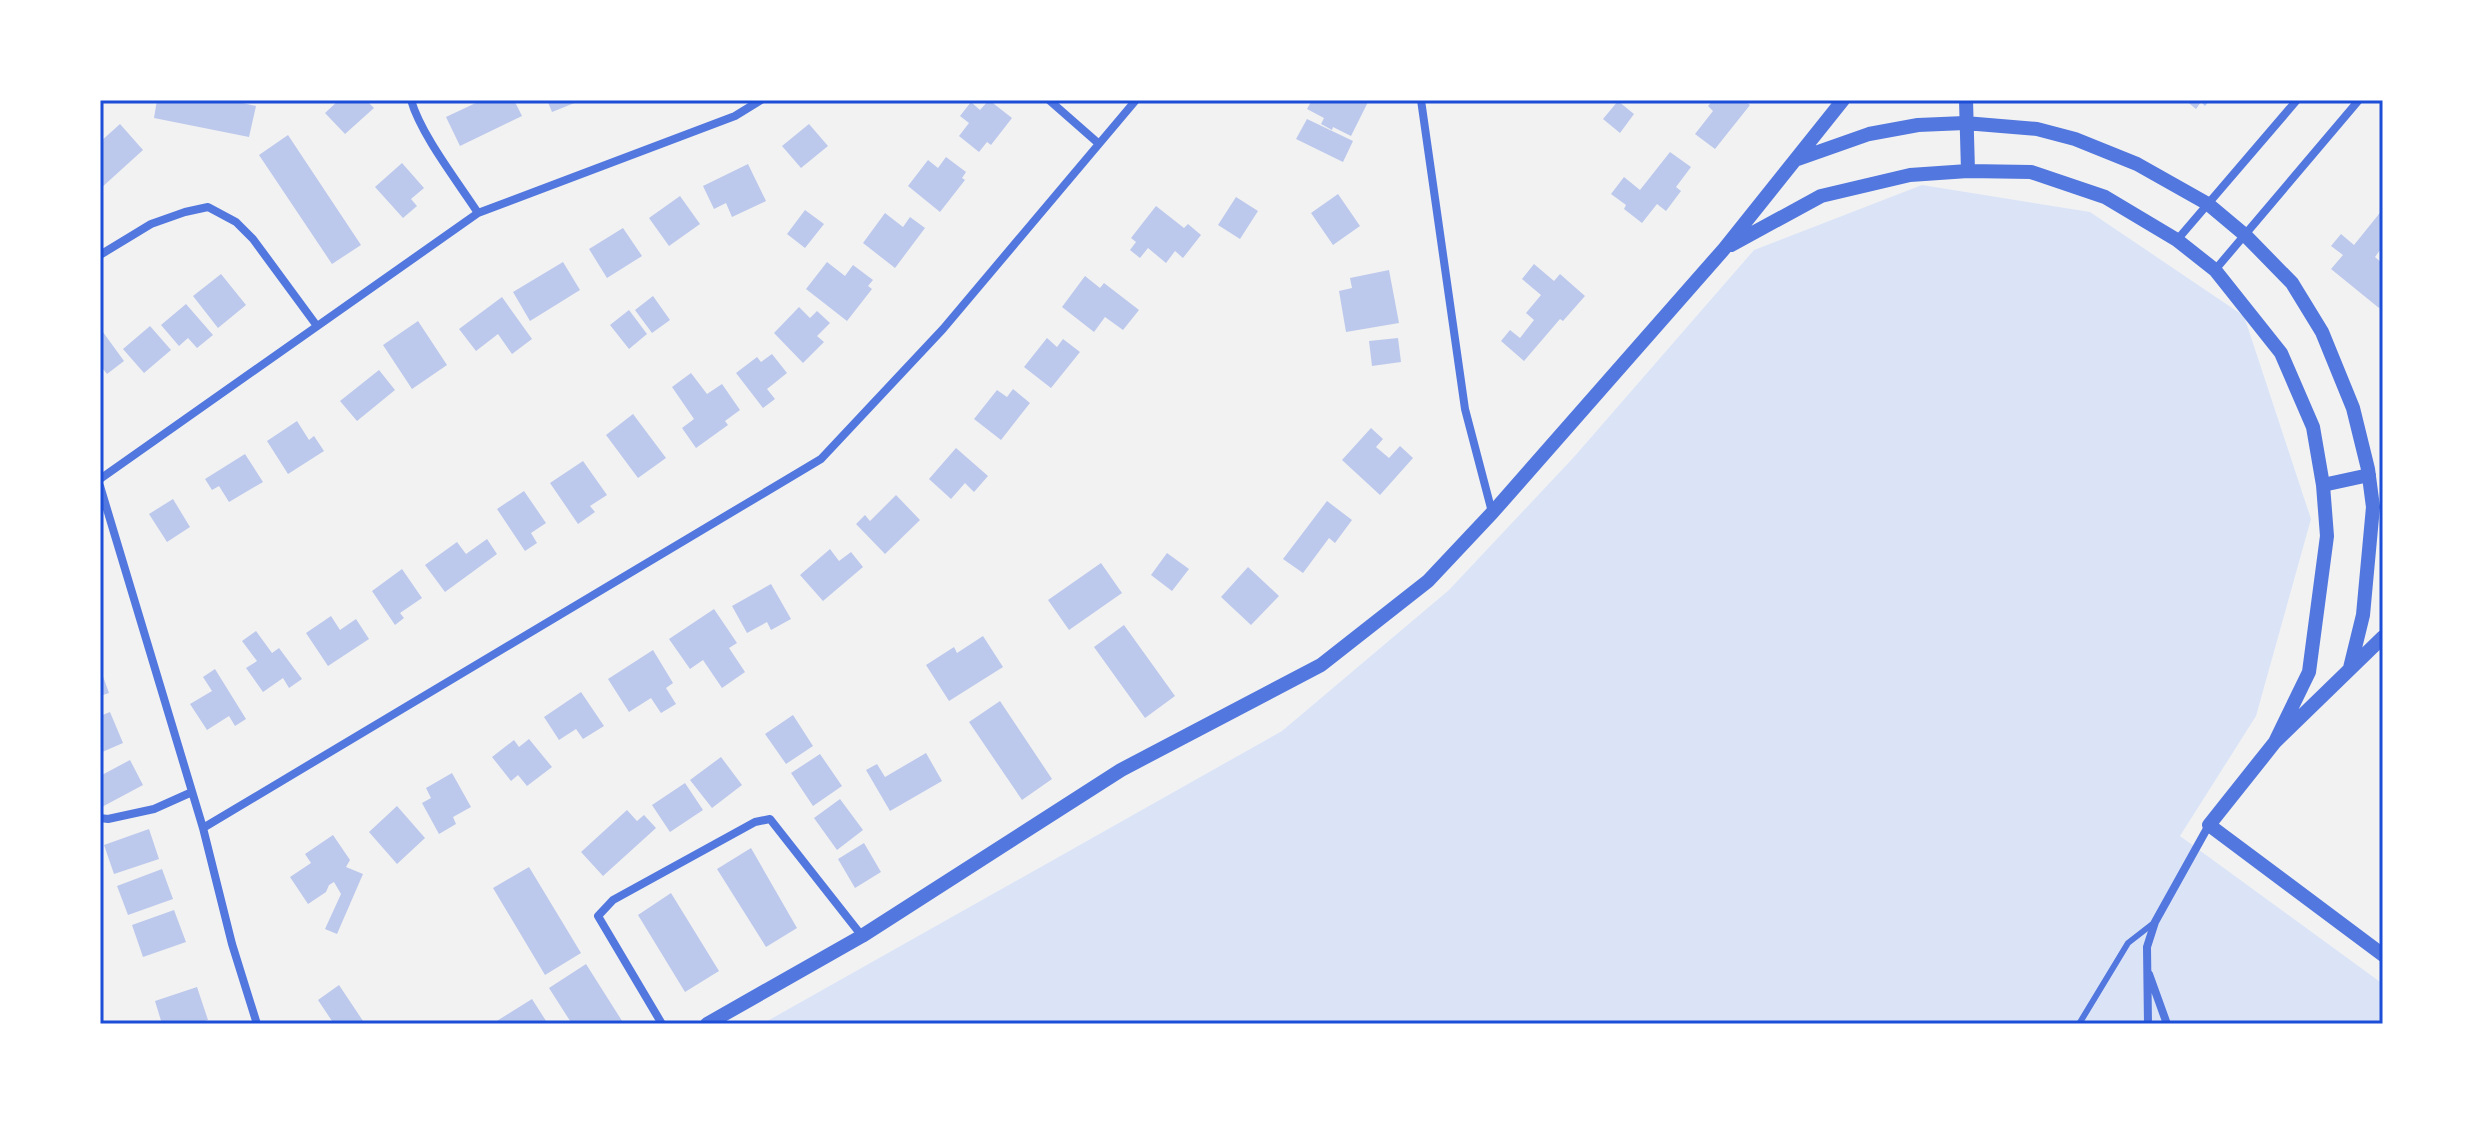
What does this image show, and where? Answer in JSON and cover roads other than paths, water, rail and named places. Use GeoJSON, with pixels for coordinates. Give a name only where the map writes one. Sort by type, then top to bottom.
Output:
{"type":"FeatureCollection","features":[{"type":"Feature","properties":{"kind":"street"},"geometry":{"type":"LineString","coordinates":[[411,100],[433,142],[478,213]]}},
{"type":"Feature","properties":{"kind":"street"},"geometry":{"type":"LineString","coordinates":[[100,479],[478,213],[735,116],[761,100]]}},
{"type":"Feature","properties":{"kind":"street"},"geometry":{"type":"LineString","coordinates":[[1049,100],[1098,143]]}},
{"type":"Feature","properties":{"kind":"street"},"geometry":{"type":"LineString","coordinates":[[203,828],[821,459],[943,329],[1136,100]]}},
{"type":"Feature","properties":{"kind":"street"},"geometry":{"type":"LineString","coordinates":[[1421,100],[1465,409],[1492,513]]}},
{"type":"Feature","properties":{"kind":"street"},"geometry":{"type":"LineString","coordinates":[[707,1024],[862,936],[1121,770],[1321,665],[1428,581],[1492,513],[1724,249],[1843,100]]}},
{"type":"Feature","properties":{"kind":"street"},"geometry":{"type":"LineString","coordinates":[[1966,100],[1968,171]]}},
{"type":"Feature","properties":{"kind":"street"},"geometry":{"type":"LineString","coordinates":[[2177,240],[2297,100]]}},
{"type":"Feature","properties":{"kind":"street"},"geometry":{"type":"LineString","coordinates":[[2215,270],[2359,100]]}},
{"type":"Feature","properties":{"kind":"street"},"geometry":{"type":"LineString","coordinates":[[1798,159],[1869,134],[1918,125],[1965,123],[2037,129],[2075,139],[2137,164],[2208,204],[2245,235],[2292,283],[2322,332],[2353,408],[2378,511],[2363,615],[2350,668]]}},
{"type":"Feature","properties":{"kind":"street"},"geometry":{"type":"LineString","coordinates":[[1724,249],[1821,196],[1910,175],[1968,171],[2031,172],[2105,197],[2177,240],[2215,270],[2281,353],[2313,427],[2323,485],[2327,536],[2309,672],[2275,742]]}},
{"type":"Feature","properties":{"kind":"street"},"geometry":{"type":"LineString","coordinates":[[100,255],[151,224],[208,207],[236,222],[253,239],[317,326]]}},
{"type":"Feature","properties":{"kind":"street"},"geometry":{"type":"LineString","coordinates":[[2323,485],[2369,475]]}},
{"type":"Feature","properties":{"kind":"street"},"geometry":{"type":"LineString","coordinates":[[100,486],[203,828],[232,944],[257,1024]]}},
{"type":"Feature","properties":{"kind":"street"},"geometry":{"type":"LineString","coordinates":[[2148,1024],[2147,947],[2155,922],[2209,825],[2275,742],[2383,637]]}},
{"type":"Feature","properties":{"kind":"street"},"geometry":{"type":"LineString","coordinates":[[100,818],[154,809],[192,792]]}},
{"type":"Feature","properties":{"kind":"street"},"geometry":{"type":"LineString","coordinates":[[662,1024],[598,916],[613,900],[755,822],[770,819],[862,936]]}},
{"type":"Feature","properties":{"kind":"street"},"geometry":{"type":"LineString","coordinates":[[2209,825],[2383,955]]}},
{"type":"Feature","properties":{"kind":"street"},"geometry":{"type":"LineString","coordinates":[[2146,966],[2167,1024]]}},
{"type":"Feature","properties":{"kind":"lane"},"geometry":{"type":"LineString","coordinates":[[2079,1024],[2128,943],[2155,922]]}}]}
